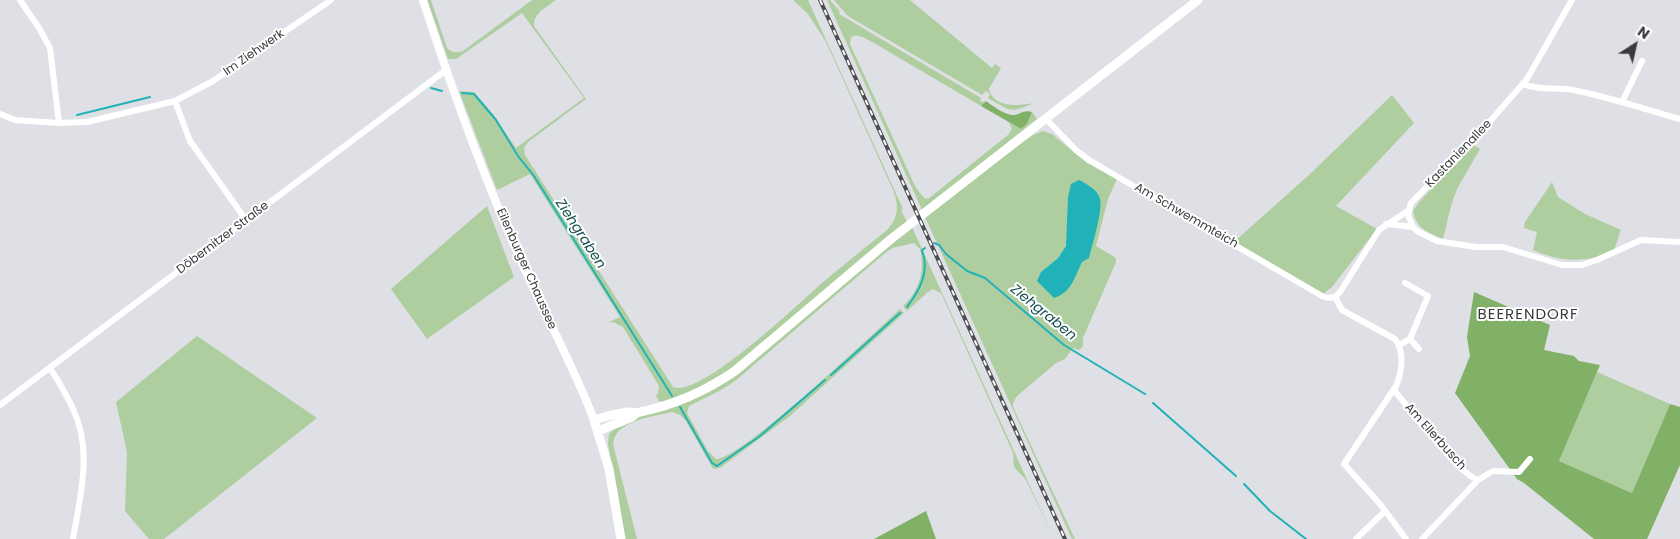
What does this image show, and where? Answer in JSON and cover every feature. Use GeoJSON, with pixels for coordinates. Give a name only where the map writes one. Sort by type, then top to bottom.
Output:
{"type":"FeatureCollection","features":[{"type":"Feature","properties":{"kind":"main road"},"geometry":{"type":"LineString","coordinates":[[594,420],[638,412],[687,398],[709,388],[735,371],[891,239],[1198,0]]}},
{"type":"Feature","properties":{"kind":"main road"},"geometry":{"type":"LineString","coordinates":[[598,431],[632,417],[638,412]]}},
{"type":"Feature","properties":{"kind":"main road","name":"Eilenburger Chaussee"},"geometry":{"type":"LineString","coordinates":[[594,420],[609,469],[621,539]]}},
{"type":"Feature","properties":{"kind":"street"},"geometry":{"type":"LineString","coordinates":[[20,0],[50,48],[59,123]]}},
{"type":"Feature","properties":{"kind":"street","name":"Im Ziehwerk"},"geometry":{"type":"LineString","coordinates":[[0,114],[15,120],[59,123],[87,122],[175,101],[213,81],[330,0]]}},
{"type":"Feature","properties":{"kind":"street","name":"Eilenburger Chaussee"},"geometry":{"type":"LineString","coordinates":[[423,0],[469,136],[522,263],[594,420]]}},
{"type":"Feature","properties":{"kind":"street","name":"Kastanienallee"},"geometry":{"type":"LineString","coordinates":[[1335,297],[1379,230],[1409,210],[1411,203],[1420,192],[1457,157],[1523,84],[1536,67],[1572,0]]}},
{"type":"Feature","properties":{"kind":"street"},"geometry":{"type":"LineString","coordinates":[[1622,102],[1642,61]]}},
{"type":"Feature","properties":{"kind":"street","name":"Döbernitzer Straße"},"geometry":{"type":"LineString","coordinates":[[0,405],[446,70]]}},
{"type":"Feature","properties":{"kind":"street"},"geometry":{"type":"LineString","coordinates":[[1523,84],[1532,87],[1569,89],[1680,119]]}},
{"type":"Feature","properties":{"kind":"street"},"geometry":{"type":"LineString","coordinates":[[175,101],[190,140],[246,220]]}},
{"type":"Feature","properties":{"kind":"street","name":"Am Schwemmteich"},"geometry":{"type":"LineString","coordinates":[[1046,119],[1076,150],[1089,160],[1322,296],[1328,298],[1335,297]]}},
{"type":"Feature","properties":{"kind":"street"},"geometry":{"type":"LineString","coordinates":[[1409,210],[1413,227]]}},
{"type":"Feature","properties":{"kind":"street"},"geometry":{"type":"LineString","coordinates":[[1386,224],[1413,227],[1429,238],[1444,243],[1503,248],[1542,260],[1572,266],[1597,260],[1641,240],[1680,242]]}},
{"type":"Feature","properties":{"kind":"street"},"geometry":{"type":"LineString","coordinates":[[1335,297],[1342,310],[1395,339],[1399,345],[1410,339],[1428,296],[1405,283]]}},
{"type":"Feature","properties":{"kind":"street"},"geometry":{"type":"LineString","coordinates":[[1410,339],[1420,350]]}},
{"type":"Feature","properties":{"kind":"street","name":"Am Ellerbusch"},"geometry":{"type":"LineString","coordinates":[[1399,345],[1401,375],[1394,390],[1344,464],[1386,512],[1406,539]]}},
{"type":"Feature","properties":{"kind":"street"},"geometry":{"type":"LineString","coordinates":[[50,368],[74,410],[83,441],[83,484],[73,539]]}},
{"type":"Feature","properties":{"kind":"street","name":"Am Ellerbusch"},"geometry":{"type":"LineString","coordinates":[[1394,390],[1456,463],[1474,479],[1478,480]]}},
{"type":"Feature","properties":{"kind":"street","name":"Am Ellerbusch"},"geometry":{"type":"LineString","coordinates":[[1422,539],[1478,480],[1493,470],[1519,472],[1530,459]]}},
{"type":"Feature","properties":{"kind":"street"},"geometry":{"type":"LineString","coordinates":[[1356,539],[1386,512]]}},
{"type":"Feature","properties":{"kind":"green space"},"geometry":{"type":"Polygon","coordinates":[[[427,0],[431,0],[447,48],[457,52],[463,51],[532,0],[556,0],[538,14],[534,21],[534,26],[586,99],[528,142],[524,148],[525,155],[673,387],[686,387],[705,378],[749,347],[822,283],[887,230],[896,216],[897,206],[893,190],[826,42],[808,14],[793,0],[808,0],[903,209],[901,210],[907,222],[729,370],[690,393],[662,402],[659,401],[655,396],[658,393],[659,386],[623,327],[613,322],[607,323],[620,317],[530,174],[497,190],[459,91],[474,92],[493,114],[516,148],[584,98],[522,13],[456,59],[448,59],[427,0]]]}},
{"type":"Feature","properties":{"kind":"green space"},"geometry":{"type":"Polygon","coordinates":[[[827,0],[830,0],[840,12],[839,14],[981,98],[980,101],[986,101],[981,106],[868,40],[860,36],[851,37],[850,44],[915,186],[924,198],[928,199],[1009,134],[1012,128],[1008,122],[1021,129],[1027,124],[1032,112],[1037,119],[922,210],[827,0]]]}},
{"type":"Feature","properties":{"kind":"green space"},"geometry":{"type":"Polygon","coordinates":[[[834,0],[910,0],[992,68],[995,64],[1001,68],[989,89],[991,95],[996,100],[1001,103],[1014,105],[1034,103],[1015,110],[1001,106],[988,98],[990,94],[986,91],[982,95],[848,16],[834,0]]]}},
{"type":"Feature","properties":{"kind":"green space"},"geometry":{"type":"Polygon","coordinates":[[[1392,95],[1414,123],[1336,206],[1377,229],[1332,287],[1323,294],[1234,242],[1311,173],[1392,95]]]}},
{"type":"Feature","properties":{"kind":"green space"},"geometry":{"type":"Polygon","coordinates":[[[986,101],[998,110],[1012,115],[1026,111],[1032,112],[1027,124],[1021,129],[981,106],[986,101]]]}},
{"type":"Feature","properties":{"kind":"green space"},"geometry":{"type":"Polygon","coordinates":[[[1043,131],[1052,134],[1087,163],[1117,179],[1108,199],[1096,246],[1116,258],[1116,262],[1083,338],[1083,346],[1079,350],[1073,348],[1065,359],[1056,363],[1017,396],[1013,403],[1013,407],[1075,539],[1072,539],[925,217],[1033,135],[1043,131]],[[1066,246],[1058,258],[1041,272],[1078,269],[1082,262],[1066,246]]]}},
{"type":"Feature","properties":{"kind":"green space"},"geometry":{"type":"Polygon","coordinates":[[[1473,145],[1480,149],[1457,189],[1443,239],[1424,230],[1417,222],[1413,211],[1420,201],[1473,145]]]}},
{"type":"Feature","properties":{"kind":"green space"},"geometry":{"type":"Polygon","coordinates":[[[1552,182],[1558,197],[1585,214],[1621,230],[1614,250],[1593,258],[1574,260],[1554,257],[1533,250],[1537,232],[1524,228],[1525,222],[1552,182]]]}},
{"type":"Feature","properties":{"kind":"green space"},"geometry":{"type":"Polygon","coordinates":[[[487,206],[514,277],[427,339],[391,289],[487,206]]]}},
{"type":"Feature","properties":{"kind":"green space"},"geometry":{"type":"Polygon","coordinates":[[[912,227],[1054,539],[1026,480],[1014,467],[1013,453],[941,293],[933,289],[907,311],[903,306],[914,293],[920,280],[922,265],[920,249],[914,243],[892,248],[735,381],[689,406],[687,413],[708,451],[716,459],[729,454],[778,419],[900,309],[904,313],[790,416],[720,468],[714,469],[712,467],[686,421],[680,415],[672,412],[646,418],[620,430],[615,436],[613,444],[637,539],[625,539],[608,444],[609,434],[615,428],[633,419],[695,398],[818,303],[912,227]]]}},
{"type":"Feature","properties":{"kind":"green space"},"geometry":{"type":"Polygon","coordinates":[[[1474,292],[1550,325],[1544,350],[1574,356],[1579,361],[1600,365],[1559,461],[1632,493],[1670,404],[1680,407],[1680,465],[1647,539],[1594,539],[1517,479],[1455,393],[1470,356],[1467,337],[1474,292]]]}},
{"type":"Feature","properties":{"kind":"green space"},"geometry":{"type":"Polygon","coordinates":[[[197,336],[317,418],[164,539],[149,539],[125,511],[127,452],[116,402],[197,336]]]}},
{"type":"Feature","properties":{"kind":"green space"},"geometry":{"type":"Polygon","coordinates":[[[1597,372],[1670,404],[1632,493],[1559,461],[1597,372]]]}},
{"type":"Feature","properties":{"kind":"green space"},"geometry":{"type":"Polygon","coordinates":[[[926,511],[936,539],[874,539],[926,511]]]}},
{"type":"Feature","properties":{"kind":"water"},"geometry":{"type":"Polygon","coordinates":[[[1079,180],[1092,188],[1099,196],[1101,204],[1099,219],[1089,258],[1082,262],[1069,288],[1054,298],[1037,281],[1041,272],[1058,258],[1066,246],[1068,197],[1071,184],[1079,180]]]}},
{"type":"Feature","properties":{"kind":"waterway","name":"Ziehgraben"},"geometry":{"type":"LineString","coordinates":[[431,88],[442,91]]}},
{"type":"Feature","properties":{"kind":"waterway","name":"Ziehgraben"},"geometry":{"type":"LineString","coordinates":[[462,93],[474,94],[496,120],[518,156],[534,176],[672,396]]}},
{"type":"Feature","properties":{"kind":"waterway"},"geometry":{"type":"LineString","coordinates":[[77,115],[150,97]]}},
{"type":"Feature","properties":{"kind":"waterway","name":"Ziehgraben"},"geometry":{"type":"LineString","coordinates":[[934,243],[939,245],[946,254],[967,271],[985,278],[1064,345],[1145,394]]}},
{"type":"Feature","properties":{"kind":"waterway","name":"Ziehgraben"},"geometry":{"type":"LineString","coordinates":[[907,307],[920,287],[925,265],[922,250],[925,248]]}},
{"type":"Feature","properties":{"kind":"waterway","name":"Ziehgraben"},"geometry":{"type":"LineString","coordinates":[[831,375],[900,313]]}},
{"type":"Feature","properties":{"kind":"waterway","name":"Ziehgraben"},"geometry":{"type":"LineString","coordinates":[[680,407],[712,463],[717,466],[760,436],[825,380]]}},
{"type":"Feature","properties":{"kind":"waterway","name":"Ziehgraben"},"geometry":{"type":"LineString","coordinates":[[1153,403],[1236,476]]}},
{"type":"Feature","properties":{"kind":"waterway","name":"Ziehgraben"},"geometry":{"type":"LineString","coordinates":[[1244,484],[1270,511],[1306,539]]}},
{"type":"Feature","properties":{"kind":"railway"},"geometry":{"type":"LineString","coordinates":[[820,0],[1065,539]]}},
{"type":"Feature","properties":{"kind":"district","name":"BEERENDORF"},"geometry":{"type":"Point","coordinates":[1528,315]}}]}
